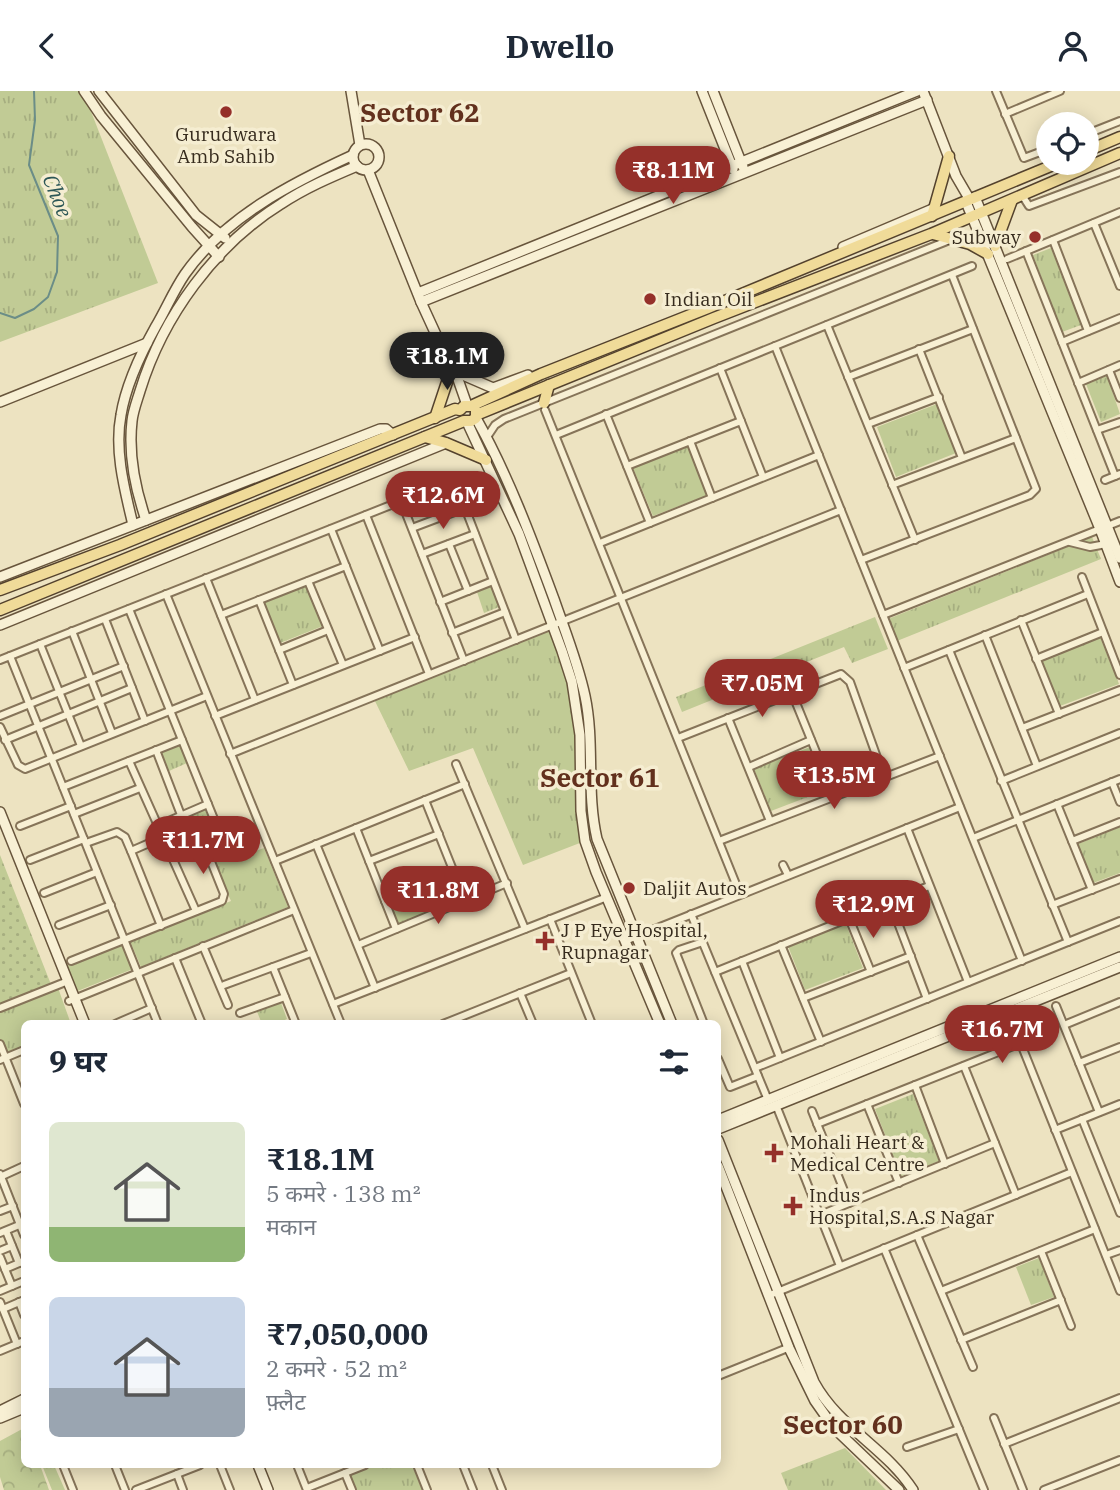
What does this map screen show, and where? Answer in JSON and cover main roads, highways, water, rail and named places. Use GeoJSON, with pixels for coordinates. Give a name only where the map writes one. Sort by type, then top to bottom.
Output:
{"type":"FeatureCollection","features":[{"type":"Feature","properties":{"kind":"main road"},"geometry":{"type":"LineString","coordinates":[[1099,146],[1120,137]]}},
{"type":"Feature","properties":{"kind":"main road"},"geometry":{"type":"LineString","coordinates":[[0,590],[120,545],[456,409],[468,413],[549,384],[932,234],[1120,153]]}},
{"type":"Feature","properties":{"kind":"main road"},"geometry":{"type":"LineString","coordinates":[[933,212],[948,156]]}},
{"type":"Feature","properties":{"kind":"main road"},"geometry":{"type":"LineString","coordinates":[[0,610],[425,437],[540,373],[1036,171]]}},
{"type":"Feature","properties":{"kind":"main road"},"geometry":{"type":"LineString","coordinates":[[932,234],[992,250],[1012,200]]}},
{"type":"Feature","properties":{"kind":"main road"},"geometry":{"type":"LineString","coordinates":[[435,418],[451,370]]}},
{"type":"Feature","properties":{"kind":"main road"},"geometry":{"type":"LineString","coordinates":[[545,406],[549,384]]}},
{"type":"Feature","properties":{"kind":"main road"},"geometry":{"type":"LineString","coordinates":[[425,437],[486,460]]}},
{"type":"Feature","properties":{"kind":"waterway","name":"Choe"},"geometry":{"type":"LineString","coordinates":[[0,313],[15,318],[34,309],[48,297],[57,272],[58,236],[29,165],[35,120],[34,91]]}},
{"type":"Feature","properties":{"kind":"place","name":"Gurudwara Amb Sahib"},"geometry":{"type":"Point","coordinates":[226,112]}},
{"type":"Feature","properties":{"kind":"place","name":"Subway"},"geometry":{"type":"Point","coordinates":[1035,237]}},
{"type":"Feature","properties":{"kind":"place","name":"Indian Oil"},"geometry":{"type":"Point","coordinates":[650,299]}},
{"type":"Feature","properties":{"kind":"place","name":"Daljit Autos"},"geometry":{"type":"Point","coordinates":[629,888]}},
{"type":"Feature","properties":{"kind":"place","name":"J P Eye Hospital, Rupnagar"},"geometry":{"type":"Point","coordinates":[545,941]}},
{"type":"Feature","properties":{"kind":"place","name":"Mohali Heart & Medical Centre"},"geometry":{"type":"Point","coordinates":[774,1153]}},
{"type":"Feature","properties":{"kind":"place","name":"Indus Hospital,S.A.S Nagar"},"geometry":{"type":"Point","coordinates":[793,1206]}},
{"type":"Feature","properties":{"kind":"district","name":"Sector 62"},"geometry":{"type":"Point","coordinates":[420,113]}},
{"type":"Feature","properties":{"kind":"district","name":"Sector 61"},"geometry":{"type":"Point","coordinates":[600,778]}},
{"type":"Feature","properties":{"kind":"district","name":"Sector 60"},"geometry":{"type":"Point","coordinates":[843,1425]}}]}
